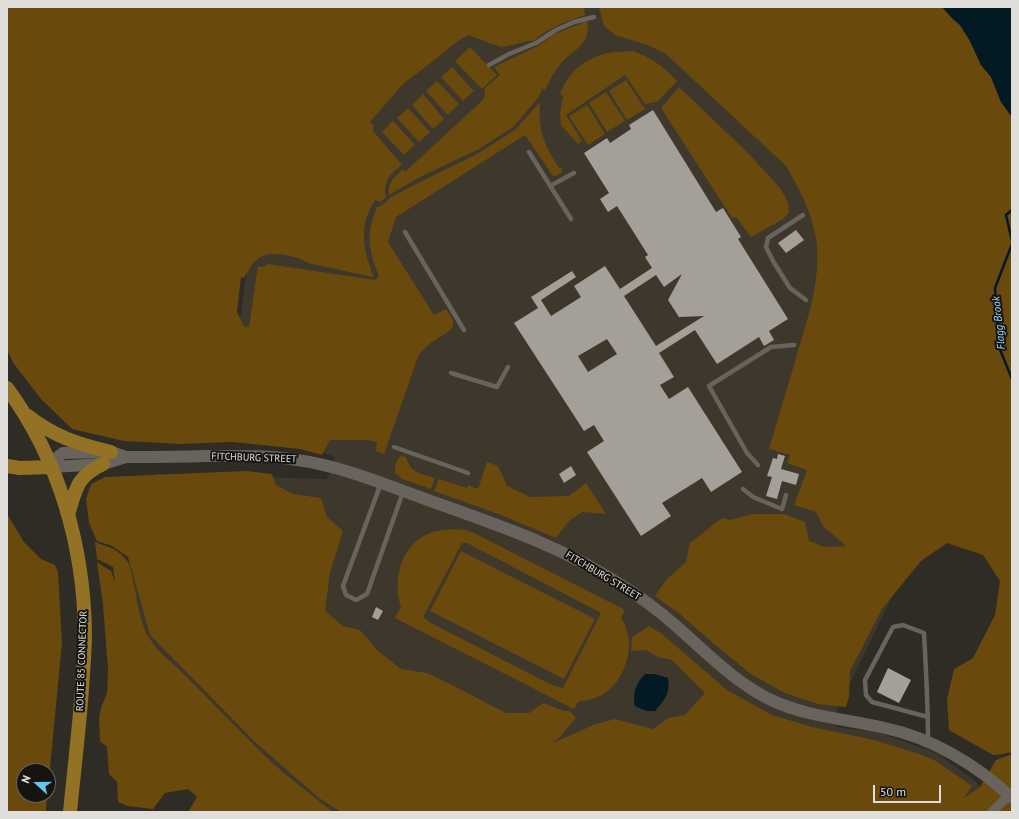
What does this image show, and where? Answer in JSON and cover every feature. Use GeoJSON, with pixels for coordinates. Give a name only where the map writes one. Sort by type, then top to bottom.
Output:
{"type":"FeatureCollection","features":[{"type":"Feature","properties":{"kind":"main road"},"geometry":{"type":"LineString","coordinates":[[7,388],[24,413],[43,427],[107,458],[88,472],[79,482],[68,515]]}},
{"type":"Feature","properties":{"kind":"main road","name":"ROUTE 85 CONNECTOR"},"geometry":{"type":"LineString","coordinates":[[24,413],[52,466],[68,515],[76,548],[82,585],[85,636],[70,812]]}},
{"type":"Feature","properties":{"kind":"main road"},"geometry":{"type":"LineString","coordinates":[[7,466],[20,468],[52,466]]}},
{"type":"Feature","properties":{"kind":"street","name":"FITCHBURG STREET"},"geometry":{"type":"LineString","coordinates":[[52,466],[107,458],[126,457],[236,456],[284,458],[332,467],[381,483],[532,538],[592,567],[622,585],[652,606],[737,679],[748,687],[772,700],[799,710],[830,718],[894,730],[928,742],[966,762],[1011,795]]}},
{"type":"Feature","properties":{"kind":"street"},"geometry":{"type":"LineString","coordinates":[[992,812],[1011,795]]}},
{"type":"Feature","properties":{"kind":"lane"},"geometry":{"type":"LineString","coordinates":[[489,65],[509,54],[536,43],[556,30],[574,22],[594,17]]}},
{"type":"Feature","properties":{"kind":"lane"},"geometry":{"type":"LineString","coordinates":[[529,152],[571,219]]}},
{"type":"Feature","properties":{"kind":"lane"},"geometry":{"type":"LineString","coordinates":[[550,186],[574,172]]}},
{"type":"Feature","properties":{"kind":"lane"},"geometry":{"type":"LineString","coordinates":[[803,215],[768,238],[766,247],[790,288],[806,300]]}},
{"type":"Feature","properties":{"kind":"lane"},"geometry":{"type":"LineString","coordinates":[[405,232],[464,330]]}},
{"type":"Feature","properties":{"kind":"lane"},"geometry":{"type":"LineString","coordinates":[[758,465],[747,453],[709,386],[770,347],[794,345]]}},
{"type":"Feature","properties":{"kind":"lane"},"geometry":{"type":"LineString","coordinates":[[452,373],[497,387],[508,367]]}},
{"type":"Feature","properties":{"kind":"lane"},"geometry":{"type":"LineString","coordinates":[[394,447],[468,473]]}},
{"type":"Feature","properties":{"kind":"lane"},"geometry":{"type":"LineString","coordinates":[[381,483],[343,586],[346,595],[356,600],[367,594],[404,491]]}},
{"type":"Feature","properties":{"kind":"lane"},"geometry":{"type":"LineString","coordinates":[[743,488],[753,497],[782,509],[786,495]]}},
{"type":"Feature","properties":{"kind":"lane"},"geometry":{"type":"LineString","coordinates":[[928,716],[872,702],[866,695],[865,680],[893,627],[903,625],[924,633],[928,716],[928,742]]}},
{"type":"Feature","properties":{"kind":"shaded area"},"geometry":{"type":"Polygon","coordinates":[[[7,7],[584,7],[585,15],[563,23],[545,32],[533,41],[501,47],[468,35],[455,43],[404,83],[369,123],[373,124],[373,131],[402,165],[388,178],[385,191],[386,197],[380,202],[375,200],[366,219],[364,229],[365,248],[374,277],[308,263],[285,255],[270,254],[264,255],[255,261],[244,278],[241,277],[237,312],[244,326],[249,327],[258,266],[263,267],[268,264],[375,280],[379,276],[372,258],[370,233],[373,216],[377,207],[381,206],[390,198],[406,189],[477,154],[515,130],[540,102],[540,121],[543,137],[549,152],[559,168],[562,167],[560,174],[553,176],[525,135],[396,217],[388,242],[434,315],[446,309],[453,320],[453,326],[451,330],[429,344],[419,354],[384,454],[376,451],[377,442],[367,440],[330,440],[322,455],[300,449],[233,442],[180,444],[124,441],[72,429],[41,399],[14,364],[7,350],[7,7]]]}},
{"type":"Feature","properties":{"kind":"shaded area"},"geometry":{"type":"Polygon","coordinates":[[[260,7],[942,7],[1007,112],[1012,117],[982,412],[838,708],[836,727],[880,733],[938,754],[975,781],[980,787],[943,812],[333,812],[264,755],[185,675],[157,649],[146,633],[140,615],[129,563],[156,474],[327,479],[335,457],[227,420],[247,268],[260,7]]]}},
{"type":"Feature","properties":{"kind":"shaded area"},"geometry":{"type":"Polygon","coordinates":[[[599,7],[942,7],[960,25],[970,41],[981,65],[991,77],[1001,102],[1012,117],[1012,752],[993,755],[949,730],[947,699],[954,669],[973,658],[995,615],[1000,581],[983,555],[947,543],[921,561],[882,609],[850,671],[849,697],[846,707],[818,704],[785,693],[751,674],[681,615],[655,596],[666,580],[686,562],[690,543],[722,518],[730,520],[752,514],[784,514],[805,522],[809,541],[825,547],[846,546],[823,526],[816,512],[794,505],[807,470],[787,463],[790,455],[769,449],[805,329],[817,269],[816,239],[814,229],[796,183],[786,166],[666,54],[648,45],[615,35],[604,26],[599,7]]]}},
{"type":"Feature","properties":{"kind":"shaded area"},"geometry":{"type":"Polygon","coordinates":[[[587,21],[588,29],[585,40],[560,64],[545,90],[542,89],[539,97],[513,127],[479,149],[420,177],[389,195],[390,184],[396,176],[402,170],[406,171],[484,99],[485,88],[500,75],[494,67],[538,46],[555,34],[587,21]]]}},
{"type":"Feature","properties":{"kind":"shaded area"},"geometry":{"type":"Polygon","coordinates":[[[470,47],[497,75],[482,89],[455,61],[470,47]]]}},
{"type":"Feature","properties":{"kind":"shaded area"},"geometry":{"type":"Polygon","coordinates":[[[633,51],[657,63],[677,81],[657,102],[645,104],[625,75],[566,115],[582,141],[578,144],[561,125],[560,114],[563,96],[560,94],[563,86],[578,67],[592,58],[611,52],[633,51]]]}},
{"type":"Feature","properties":{"kind":"shaded area"},"geometry":{"type":"Polygon","coordinates":[[[452,67],[474,91],[463,101],[441,77],[452,67]]]}},
{"type":"Feature","properties":{"kind":"shaded area"},"geometry":{"type":"Polygon","coordinates":[[[626,80],[645,109],[627,120],[609,91],[626,80]]]}},
{"type":"Feature","properties":{"kind":"shaded area"},"geometry":{"type":"Polygon","coordinates":[[[437,81],[459,104],[448,115],[426,91],[437,81]]]}},
{"type":"Feature","properties":{"kind":"shaded area"},"geometry":{"type":"Polygon","coordinates":[[[679,87],[748,153],[780,188],[788,202],[789,212],[783,219],[751,237],[736,217],[732,218],[661,108],[679,87]]]}},
{"type":"Feature","properties":{"kind":"shaded area"},"geometry":{"type":"Polygon","coordinates":[[[606,92],[625,121],[607,132],[589,103],[606,92]]]}},
{"type":"Feature","properties":{"kind":"shaded area"},"geometry":{"type":"Polygon","coordinates":[[[423,94],[444,119],[433,129],[412,105],[423,94]]]}},
{"type":"Feature","properties":{"kind":"shaded area"},"geometry":{"type":"Polygon","coordinates":[[[587,105],[605,134],[588,145],[569,116],[587,105]]]}},
{"type":"Feature","properties":{"kind":"shaded area"},"geometry":{"type":"Polygon","coordinates":[[[408,108],[430,132],[419,142],[397,118],[408,108]]]}},
{"type":"Feature","properties":{"kind":"shaded area"},"geometry":{"type":"Polygon","coordinates":[[[393,121],[415,145],[404,155],[382,132],[393,121]]]}},
{"type":"Feature","properties":{"kind":"shaded area"},"geometry":{"type":"Polygon","coordinates":[[[401,456],[406,457],[413,470],[435,478],[431,489],[402,479],[395,473],[396,463],[401,456]]]}},
{"type":"Feature","properties":{"kind":"shaded area"},"geometry":{"type":"Polygon","coordinates":[[[487,462],[498,466],[507,486],[530,497],[569,496],[586,483],[606,514],[582,512],[569,521],[556,538],[501,515],[434,491],[439,479],[467,488],[468,485],[478,489],[487,462]]]}},
{"type":"Feature","properties":{"kind":"shaded area"},"geometry":{"type":"Polygon","coordinates":[[[246,471],[272,474],[276,485],[293,494],[321,498],[327,517],[343,531],[330,572],[325,611],[343,626],[360,630],[378,651],[401,669],[427,673],[506,713],[529,713],[543,703],[564,711],[570,711],[576,718],[560,737],[552,743],[596,724],[615,719],[653,729],[668,718],[685,715],[705,693],[672,660],[658,657],[646,650],[631,651],[632,637],[649,626],[662,634],[727,690],[772,715],[812,727],[874,740],[936,761],[972,786],[964,798],[980,787],[996,760],[1012,754],[1012,812],[341,812],[319,798],[256,743],[150,635],[128,557],[112,546],[97,541],[89,523],[86,499],[91,484],[105,477],[246,471]]]}},
{"type":"Feature","properties":{"kind":"shaded area"},"geometry":{"type":"Polygon","coordinates":[[[7,514],[24,542],[41,559],[55,565],[58,572],[62,643],[50,763],[16,763],[16,803],[47,803],[46,812],[7,812],[7,514]]]}},
{"type":"Feature","properties":{"kind":"shaded area"},"geometry":{"type":"Polygon","coordinates":[[[454,529],[474,533],[625,610],[621,618],[629,638],[627,660],[623,671],[610,689],[602,695],[578,702],[574,709],[395,618],[401,607],[398,596],[399,574],[406,553],[413,544],[422,537],[441,530],[454,529]],[[462,543],[423,617],[431,623],[552,685],[563,688],[601,613],[467,543],[462,543]]]}},
{"type":"Feature","properties":{"kind":"shaded area"},"geometry":{"type":"Polygon","coordinates":[[[95,542],[114,549],[129,563],[140,615],[146,633],[157,649],[185,675],[264,755],[333,812],[188,812],[197,797],[188,789],[165,793],[153,809],[127,806],[118,802],[117,782],[109,774],[107,747],[100,741],[99,718],[107,693],[108,669],[103,605],[97,562],[111,571],[115,582],[113,567],[97,559],[95,542]]]}},
{"type":"Feature","properties":{"kind":"shaded area"},"geometry":{"type":"Polygon","coordinates":[[[461,551],[595,619],[564,679],[430,611],[461,551]]]}},
{"type":"Feature","properties":{"kind":"water"},"geometry":{"type":"Polygon","coordinates":[[[942,7],[1012,7],[1012,117],[1001,102],[991,77],[981,65],[970,41],[960,25],[942,7]]]}},
{"type":"Feature","properties":{"kind":"water"},"geometry":{"type":"Polygon","coordinates":[[[645,674],[655,674],[668,678],[668,689],[666,696],[655,711],[646,711],[635,706],[634,697],[636,689],[639,681],[645,674]]]}},
{"type":"Feature","properties":{"kind":"building"},"geometry":{"type":"Polygon","coordinates":[[[653,110],[716,212],[723,208],[741,237],[738,239],[788,319],[769,331],[774,340],[764,346],[759,337],[717,364],[695,330],[659,353],[674,377],[660,385],[669,399],[688,387],[742,472],[711,492],[702,478],[662,503],[671,516],[641,536],[587,452],[604,441],[594,425],[584,431],[514,323],[538,308],[531,297],[572,271],[576,277],[541,300],[551,316],[581,297],[574,286],[605,266],[620,289],[652,268],[645,257],[648,255],[617,206],[608,212],[600,199],[609,193],[584,153],[607,138],[610,143],[631,129],[629,125],[653,110]],[[682,274],[664,287],[656,275],[624,296],[656,346],[704,316],[679,317],[668,300],[682,274]],[[607,339],[578,356],[588,372],[617,354],[607,339]]]}},
{"type":"Feature","properties":{"kind":"building"},"geometry":{"type":"Polygon","coordinates":[[[796,230],[804,240],[786,253],[778,243],[796,230]]]}},
{"type":"Feature","properties":{"kind":"building"},"geometry":{"type":"Polygon","coordinates":[[[778,454],[785,456],[781,469],[799,474],[796,485],[782,481],[777,499],[766,496],[772,477],[767,476],[773,458],[777,459],[778,454]]]}},
{"type":"Feature","properties":{"kind":"building"},"geometry":{"type":"Polygon","coordinates":[[[571,466],[576,475],[564,483],[559,474],[571,466]]]}},
{"type":"Feature","properties":{"kind":"building"},"geometry":{"type":"Polygon","coordinates":[[[376,607],[383,611],[378,620],[372,617],[376,607]]]}},
{"type":"Feature","properties":{"kind":"building"},"geometry":{"type":"Polygon","coordinates":[[[888,668],[911,680],[899,703],[877,692],[888,668]]]}},
{"type":"Feature","properties":{"kind":"waterway","name":"Flagg Brook"},"geometry":{"type":"LineString","coordinates":[[1012,210],[1006,215],[1012,241]]}},
{"type":"Feature","properties":{"kind":"waterway","name":"Flagg Brook"},"geometry":{"type":"LineString","coordinates":[[1012,244],[995,288],[999,347],[1012,379]]}}]}
